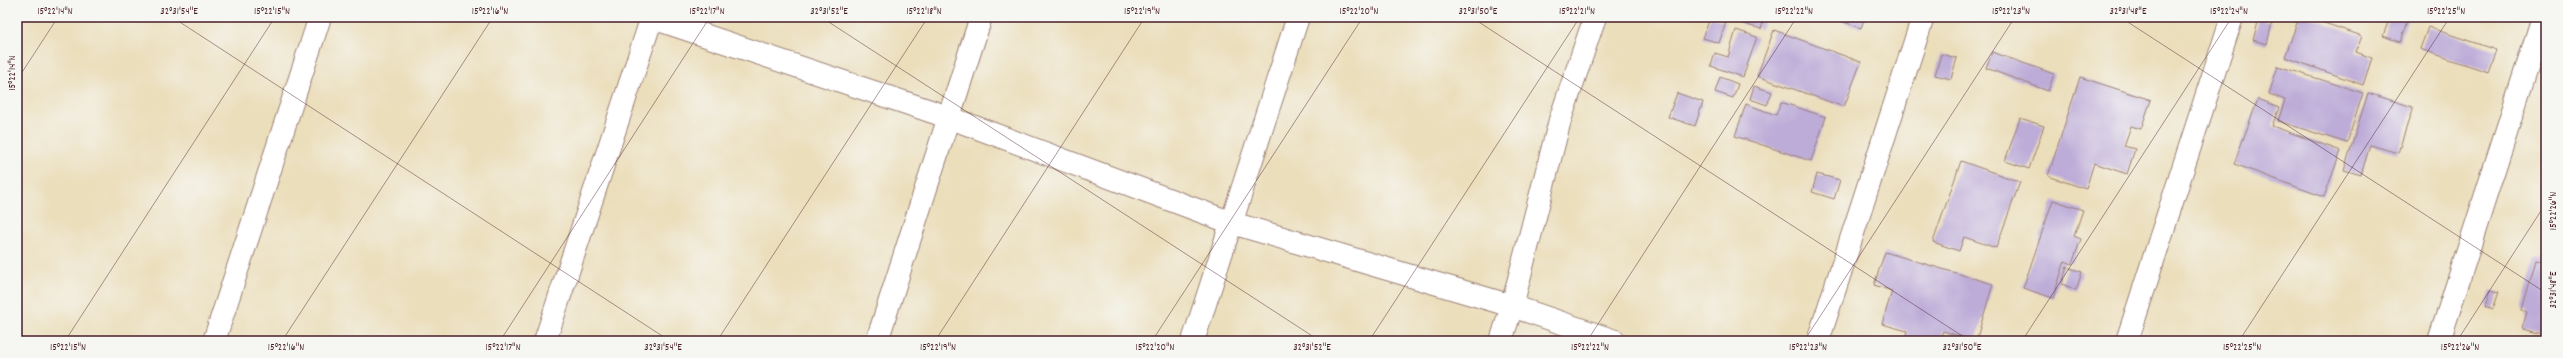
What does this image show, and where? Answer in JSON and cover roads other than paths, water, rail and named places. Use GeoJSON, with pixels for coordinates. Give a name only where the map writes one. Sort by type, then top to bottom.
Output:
{"type":"FeatureCollection","features":[{"type":"Feature","properties":{"kind":"street"},"geometry":{"type":"LineString","coordinates":[[214,341],[320,17]]}},
{"type":"Feature","properties":{"kind":"street"},"geometry":{"type":"LineString","coordinates":[[545,341],[651,17],[948,117],[1232,223],[1512,306],[1615,341]]}},
{"type":"Feature","properties":{"kind":"street"},"geometry":{"type":"LineString","coordinates":[[877,341],[981,17]]}},
{"type":"Feature","properties":{"kind":"street"},"geometry":{"type":"LineString","coordinates":[[1193,341],[1298,17]]}},
{"type":"Feature","properties":{"kind":"street"},"geometry":{"type":"LineString","coordinates":[[1501,341],[1512,306],[1560,120],[1595,17]]}},
{"type":"Feature","properties":{"kind":"street"},"geometry":{"type":"LineString","coordinates":[[1818,341],[1922,17]]}},
{"type":"Feature","properties":{"kind":"street"},"geometry":{"type":"LineString","coordinates":[[2127,341],[2232,17]]}},
{"type":"Feature","properties":{"kind":"street"},"geometry":{"type":"LineString","coordinates":[[2439,341],[2543,17]]}}]}
